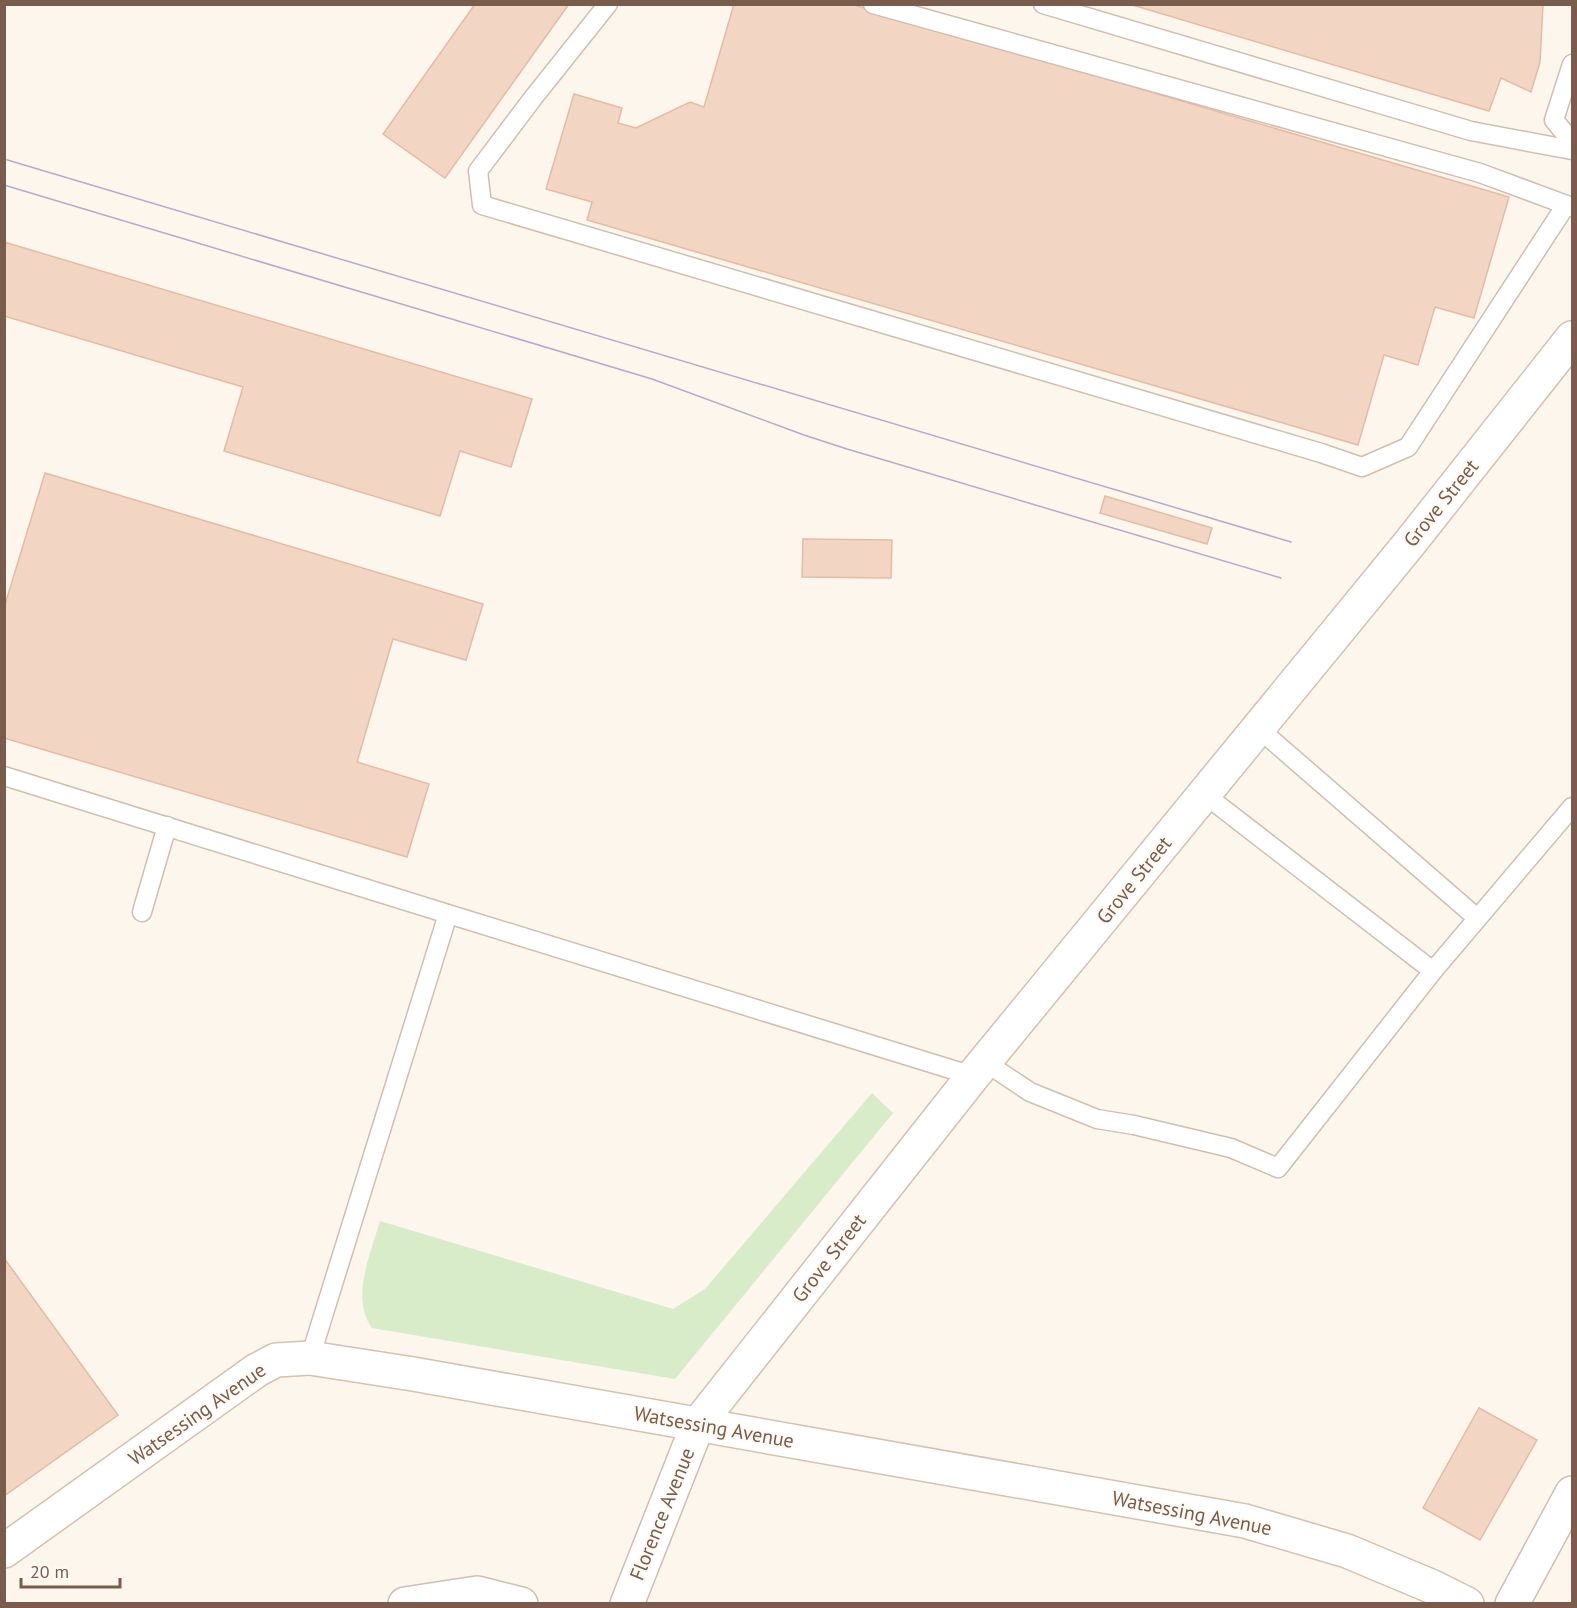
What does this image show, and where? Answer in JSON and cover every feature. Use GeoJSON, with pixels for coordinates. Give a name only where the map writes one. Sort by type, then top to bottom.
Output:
{"type":"FeatureCollection","features":[{"type":"Feature","properties":{"kind":"main road","name":"Grove Street"},"geometry":{"type":"LineString","coordinates":[[698,1424],[979,1069],[1409,544],[1572,338]]}},
{"type":"Feature","properties":{"kind":"main road","name":"Watsessing Avenue"},"geometry":{"type":"LineString","coordinates":[[4,1551],[257,1370],[276,1360],[310,1358],[425,1376],[1245,1521],[1347,1551],[1433,1587],[1467,1604]]}},
{"type":"Feature","properties":{"kind":"main road","name":"Florence Avenue"},"geometry":{"type":"LineString","coordinates":[[627,1604],[698,1424]]}},
{"type":"Feature","properties":{"kind":"main road"},"geometry":{"type":"LineString","coordinates":[[1512,1604],[1572,1493]]}},
{"type":"Feature","properties":{"kind":"main road"},"geometry":{"type":"LineString","coordinates":[[405,1604],[477,1593],[521,1604]]}},
{"type":"Feature","properties":{"kind":"lane"},"geometry":{"type":"LineString","coordinates":[[608,4],[478,171],[482,205],[1362,467],[1408,447],[1569,206],[1480,173],[873,4]]}},
{"type":"Feature","properties":{"kind":"lane"},"geometry":{"type":"LineString","coordinates":[[1043,4],[1471,132],[1572,150]]}},
{"type":"Feature","properties":{"kind":"lane"},"geometry":{"type":"LineString","coordinates":[[1572,64],[1554,120],[1572,142]]}},
{"type":"Feature","properties":{"kind":"lane"},"geometry":{"type":"LineString","coordinates":[[1258,728],[1478,918]]}},
{"type":"Feature","properties":{"kind":"lane"},"geometry":{"type":"LineString","coordinates":[[4,776],[448,914],[979,1069],[1097,1119],[1134,1125],[1231,1148],[1278,1168],[1433,971],[1572,807]]}},
{"type":"Feature","properties":{"kind":"lane"},"geometry":{"type":"LineString","coordinates":[[1204,794],[1433,971]]}},
{"type":"Feature","properties":{"kind":"lane"},"geometry":{"type":"LineString","coordinates":[[142,912],[167,826]]}},
{"type":"Feature","properties":{"kind":"lane"},"geometry":{"type":"LineString","coordinates":[[310,1358],[448,914]]}},
{"type":"Feature","properties":{"kind":"green space"},"geometry":{"type":"Polygon","coordinates":[[[872,1093],[893,1113],[675,1379],[372,1328],[366,1316],[362,1289],[364,1275],[380,1221],[673,1309],[705,1289],[872,1093]]]}},
{"type":"Feature","properties":{"kind":"building"},"geometry":{"type":"Polygon","coordinates":[[[475,4],[569,4],[445,178],[383,134],[475,4]]]}},
{"type":"Feature","properties":{"kind":"building"},"geometry":{"type":"Polygon","coordinates":[[[734,4],[851,4],[1509,197],[1474,318],[1435,307],[1418,365],[1384,355],[1358,445],[587,220],[592,202],[546,189],[574,94],[622,108],[618,123],[636,128],[690,102],[704,107],[734,4]]]}},
{"type":"Feature","properties":{"kind":"building"},"geometry":{"type":"Polygon","coordinates":[[[1129,4],[1543,4],[1540,62],[1531,92],[1501,78],[1489,111],[1129,4]]]}},
{"type":"Feature","properties":{"kind":"building"},"geometry":{"type":"Polygon","coordinates":[[[4,242],[532,399],[511,467],[460,451],[440,516],[224,451],[243,387],[4,316],[4,242]]]}},
{"type":"Feature","properties":{"kind":"building"},"geometry":{"type":"Polygon","coordinates":[[[45,473],[483,604],[466,660],[393,639],[357,762],[429,784],[407,857],[4,738],[4,608],[45,473]]]}},
{"type":"Feature","properties":{"kind":"building"},"geometry":{"type":"Polygon","coordinates":[[[1105,496],[1212,528],[1207,544],[1100,513],[1105,496]]]}},
{"type":"Feature","properties":{"kind":"building"},"geometry":{"type":"Polygon","coordinates":[[[803,539],[892,540],[891,578],[802,577],[803,539]]]}},
{"type":"Feature","properties":{"kind":"building"},"geometry":{"type":"Polygon","coordinates":[[[4,1258],[118,1415],[4,1496],[4,1258]]]}},
{"type":"Feature","properties":{"kind":"building"},"geometry":{"type":"Polygon","coordinates":[[[1479,1408],[1537,1440],[1480,1540],[1423,1508],[1479,1408]]]}},
{"type":"Feature","properties":{"kind":"tram line"},"geometry":{"type":"LineString","coordinates":[[4,159],[1291,542]]}},
{"type":"Feature","properties":{"kind":"tram line"},"geometry":{"type":"LineString","coordinates":[[4,185],[652,379],[847,449],[1281,578]]}}]}
